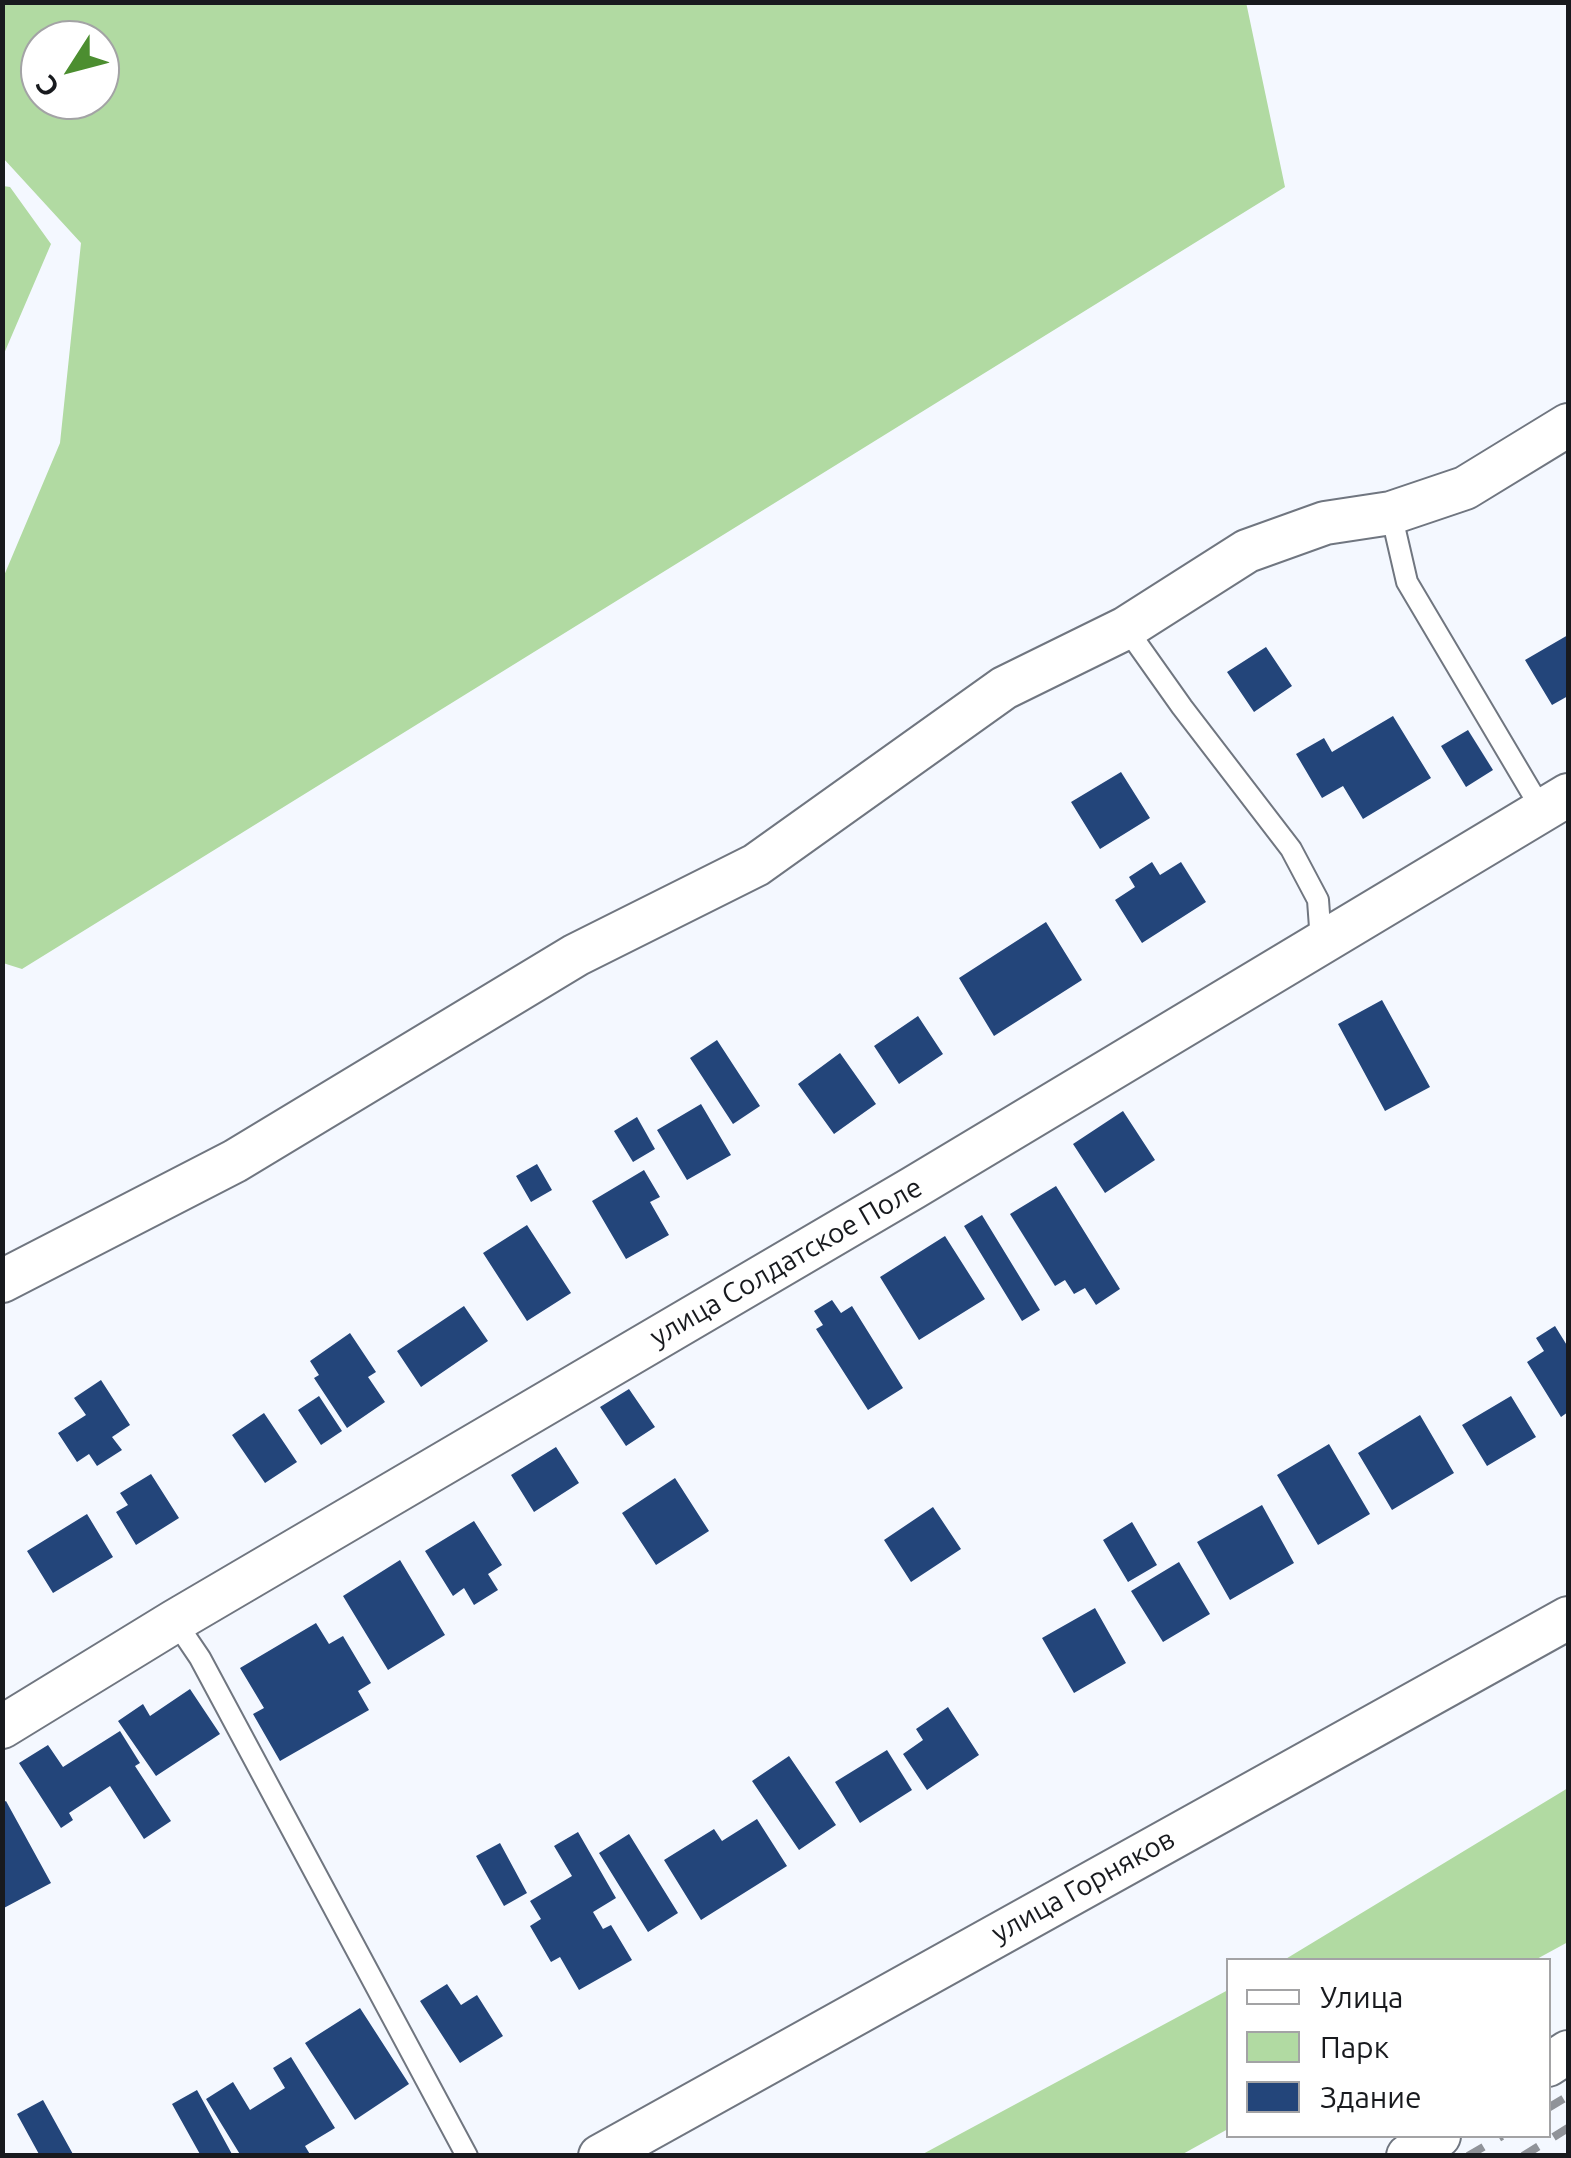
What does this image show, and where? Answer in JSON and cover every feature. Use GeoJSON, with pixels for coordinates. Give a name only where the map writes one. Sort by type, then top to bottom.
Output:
{"type":"FeatureCollection","features":[{"type":"Feature","properties":{"kind":"street"},"geometry":{"type":"LineString","coordinates":[[2,1281],[235,1162],[576,956],[756,865],[1004,688],[1126,628],[1247,551],[1325,523],[1392,513],[1465,488],[1568,425]]}},
{"type":"Feature","properties":{"kind":"street","name":"улица Солдатское Поле"},"geometry":{"type":"LineString","coordinates":[[2,1727],[913,1188],[1555,802]]}},
{"type":"Feature","properties":{"kind":"street","name":"улица Горняков"},"geometry":{"type":"LineString","coordinates":[[600,2156],[1568,1618]]}},
{"type":"Feature","properties":{"kind":"street"},"geometry":{"type":"LineString","coordinates":[[1408,2156],[1436,2138]]}},
{"type":"Feature","properties":{"kind":"lane"},"geometry":{"type":"LineString","coordinates":[[1392,513],[1408,582],[1555,802]]}},
{"type":"Feature","properties":{"kind":"lane"},"geometry":{"type":"LineString","coordinates":[[1126,628],[1292,849],[1318,900],[1321,940]]}},
{"type":"Feature","properties":{"kind":"lane"},"geometry":{"type":"LineString","coordinates":[[175,1622],[200,1658],[467,2156]]}},
{"type":"Feature","properties":{"kind":"green space"},"geometry":{"type":"Polygon","coordinates":[[[1246,2],[1285,187],[22,969],[3,963],[3,578],[60,443],[81,243],[3,158],[3,3],[1246,2]]]}},
{"type":"Feature","properties":{"kind":"green space"},"geometry":{"type":"Polygon","coordinates":[[[3,186],[10,187],[51,244],[3,356],[3,186]]]}},
{"type":"Feature","properties":{"kind":"green space"},"geometry":{"type":"Polygon","coordinates":[[[1568,1788],[1568,1942],[1539,1958],[1287,1958],[1568,1788]]]}},
{"type":"Feature","properties":{"kind":"green space"},"geometry":{"type":"Polygon","coordinates":[[[1226,1991],[1226,2130],[1181,2155],[921,2155],[1226,1991]]]}},
{"type":"Feature","properties":{"kind":"building"},"geometry":{"type":"Polygon","coordinates":[[[1568,635],[1568,696],[1552,705],[1525,660],[1568,635]]]}},
{"type":"Feature","properties":{"kind":"building"},"geometry":{"type":"Polygon","coordinates":[[[1266,647],[1292,686],[1254,712],[1227,672],[1266,647]]]}},
{"type":"Feature","properties":{"kind":"building"},"geometry":{"type":"Polygon","coordinates":[[[1393,716],[1431,778],[1363,819],[1343,786],[1322,798],[1296,754],[1324,738],[1332,752],[1393,716]]]}},
{"type":"Feature","properties":{"kind":"building"},"geometry":{"type":"Polygon","coordinates":[[[1468,730],[1493,770],[1466,787],[1441,746],[1468,730]]]}},
{"type":"Feature","properties":{"kind":"building"},"geometry":{"type":"Polygon","coordinates":[[[1121,772],[1150,818],[1100,849],[1071,802],[1121,772]]]}},
{"type":"Feature","properties":{"kind":"building"},"geometry":{"type":"Polygon","coordinates":[[[1152,862],[1160,875],[1181,862],[1206,902],[1142,943],[1115,900],[1135,887],[1129,877],[1152,862]]]}},
{"type":"Feature","properties":{"kind":"building"},"geometry":{"type":"Polygon","coordinates":[[[1046,922],[1082,980],[994,1036],[959,978],[1046,922]]]}},
{"type":"Feature","properties":{"kind":"building"},"geometry":{"type":"Polygon","coordinates":[[[1382,1000],[1430,1087],[1385,1111],[1338,1024],[1382,1000]]]}},
{"type":"Feature","properties":{"kind":"building"},"geometry":{"type":"Polygon","coordinates":[[[918,1016],[943,1054],[899,1084],[874,1046],[918,1016]]]}},
{"type":"Feature","properties":{"kind":"building"},"geometry":{"type":"Polygon","coordinates":[[[717,1040],[760,1106],[733,1124],[690,1058],[717,1040]]]}},
{"type":"Feature","properties":{"kind":"building"},"geometry":{"type":"Polygon","coordinates":[[[840,1053],[876,1104],[834,1134],[798,1084],[840,1053]]]}},
{"type":"Feature","properties":{"kind":"building"},"geometry":{"type":"Polygon","coordinates":[[[701,1104],[731,1155],[687,1180],[657,1130],[701,1104]]]}},
{"type":"Feature","properties":{"kind":"building"},"geometry":{"type":"Polygon","coordinates":[[[1123,1111],[1155,1160],[1105,1193],[1073,1144],[1123,1111]]]}},
{"type":"Feature","properties":{"kind":"building"},"geometry":{"type":"Polygon","coordinates":[[[637,1117],[655,1149],[633,1162],[614,1131],[637,1117]]]}},
{"type":"Feature","properties":{"kind":"building"},"geometry":{"type":"Polygon","coordinates":[[[537,1164],[552,1190],[531,1202],[516,1176],[537,1164]]]}},
{"type":"Feature","properties":{"kind":"building"},"geometry":{"type":"Polygon","coordinates":[[[644,1170],[660,1197],[650,1202],[669,1235],[626,1259],[592,1201],[644,1170]]]}},
{"type":"Feature","properties":{"kind":"building"},"geometry":{"type":"Polygon","coordinates":[[[1056,1186],[1120,1289],[1096,1305],[1085,1288],[1074,1294],[1065,1280],[1055,1286],[1010,1214],[1056,1186]]]}},
{"type":"Feature","properties":{"kind":"building"},"geometry":{"type":"Polygon","coordinates":[[[982,1215],[1040,1310],[1022,1321],[964,1226],[982,1215]]]}},
{"type":"Feature","properties":{"kind":"building"},"geometry":{"type":"Polygon","coordinates":[[[527,1225],[571,1293],[527,1321],[483,1253],[527,1225]]]}},
{"type":"Feature","properties":{"kind":"building"},"geometry":{"type":"Polygon","coordinates":[[[945,1236],[985,1299],[919,1340],[880,1277],[945,1236]]]}},
{"type":"Feature","properties":{"kind":"building"},"geometry":{"type":"Polygon","coordinates":[[[832,1300],[841,1313],[852,1306],[903,1388],[868,1410],[816,1329],[823,1325],[814,1311],[832,1300]]]}},
{"type":"Feature","properties":{"kind":"building"},"geometry":{"type":"Polygon","coordinates":[[[464,1306],[488,1341],[421,1387],[397,1351],[464,1306]]]}},
{"type":"Feature","properties":{"kind":"building"},"geometry":{"type":"Polygon","coordinates":[[[1555,1326],[1568,1347],[1568,1412],[1561,1417],[1527,1362],[1544,1351],[1536,1338],[1555,1326]]]}},
{"type":"Feature","properties":{"kind":"building"},"geometry":{"type":"Polygon","coordinates":[[[350,1333],[376,1372],[368,1377],[385,1402],[347,1428],[314,1378],[319,1375],[310,1361],[350,1333]]]}},
{"type":"Feature","properties":{"kind":"building"},"geometry":{"type":"Polygon","coordinates":[[[101,1380],[130,1425],[112,1437],[122,1450],[97,1466],[89,1454],[77,1462],[58,1433],[86,1415],[74,1398],[101,1380]]]}},
{"type":"Feature","properties":{"kind":"building"},"geometry":{"type":"Polygon","coordinates":[[[629,1389],[655,1427],[626,1446],[600,1407],[629,1389]]]}},
{"type":"Feature","properties":{"kind":"building"},"geometry":{"type":"Polygon","coordinates":[[[319,1396],[342,1431],[321,1445],[298,1410],[319,1396]]]}},
{"type":"Feature","properties":{"kind":"building"},"geometry":{"type":"Polygon","coordinates":[[[1511,1396],[1536,1437],[1487,1466],[1462,1425],[1511,1396]]]}},
{"type":"Feature","properties":{"kind":"building"},"geometry":{"type":"Polygon","coordinates":[[[264,1413],[297,1462],[265,1483],[232,1435],[264,1413]]]}},
{"type":"Feature","properties":{"kind":"building"},"geometry":{"type":"Polygon","coordinates":[[[1420,1415],[1454,1473],[1392,1510],[1358,1453],[1420,1415]]]}},
{"type":"Feature","properties":{"kind":"building"},"geometry":{"type":"Polygon","coordinates":[[[1329,1444],[1370,1514],[1318,1545],[1277,1475],[1329,1444]]]}},
{"type":"Feature","properties":{"kind":"building"},"geometry":{"type":"Polygon","coordinates":[[[556,1447],[579,1483],[534,1512],[511,1475],[556,1447]]]}},
{"type":"Feature","properties":{"kind":"building"},"geometry":{"type":"Polygon","coordinates":[[[151,1474],[179,1518],[136,1545],[116,1512],[128,1505],[120,1493],[151,1474]]]}},
{"type":"Feature","properties":{"kind":"building"},"geometry":{"type":"Polygon","coordinates":[[[675,1478],[709,1531],[656,1565],[622,1513],[675,1478]]]}},
{"type":"Feature","properties":{"kind":"building"},"geometry":{"type":"Polygon","coordinates":[[[1262,1505],[1294,1563],[1230,1600],[1197,1542],[1262,1505]]]}},
{"type":"Feature","properties":{"kind":"building"},"geometry":{"type":"Polygon","coordinates":[[[933,1507],[961,1549],[911,1582],[884,1540],[933,1507]]]}},
{"type":"Feature","properties":{"kind":"building"},"geometry":{"type":"Polygon","coordinates":[[[87,1514],[113,1557],[53,1593],[27,1551],[87,1514]]]}},
{"type":"Feature","properties":{"kind":"building"},"geometry":{"type":"Polygon","coordinates":[[[474,1521],[502,1565],[488,1574],[498,1590],[474,1605],[464,1588],[453,1596],[425,1551],[474,1521]]]}},
{"type":"Feature","properties":{"kind":"building"},"geometry":{"type":"Polygon","coordinates":[[[1132,1522],[1157,1565],[1128,1582],[1103,1540],[1132,1522]]]}},
{"type":"Feature","properties":{"kind":"building"},"geometry":{"type":"Polygon","coordinates":[[[400,1560],[445,1635],[388,1670],[343,1596],[400,1560]]]}},
{"type":"Feature","properties":{"kind":"building"},"geometry":{"type":"Polygon","coordinates":[[[1179,1562],[1210,1614],[1163,1642],[1131,1591],[1179,1562]]]}},
{"type":"Feature","properties":{"kind":"building"},"geometry":{"type":"Polygon","coordinates":[[[1095,1608],[1126,1663],[1074,1693],[1042,1638],[1095,1608]]]}},
{"type":"Feature","properties":{"kind":"building"},"geometry":{"type":"Polygon","coordinates":[[[316,1623],[329,1644],[343,1636],[371,1683],[358,1691],[369,1710],[280,1761],[253,1714],[264,1708],[240,1668],[316,1623]]]}},
{"type":"Feature","properties":{"kind":"building"},"geometry":{"type":"Polygon","coordinates":[[[190,1689],[220,1734],[156,1776],[118,1721],[143,1704],[150,1716],[190,1689]]]}},
{"type":"Feature","properties":{"kind":"building"},"geometry":{"type":"Polygon","coordinates":[[[948,1707],[979,1755],[927,1790],[903,1754],[923,1740],[916,1729],[948,1707]]]}},
{"type":"Feature","properties":{"kind":"building"},"geometry":{"type":"Polygon","coordinates":[[[120,1731],[140,1763],[135,1766],[171,1821],[144,1839],[110,1786],[69,1813],[73,1820],[61,1828],[19,1763],[48,1745],[63,1767],[120,1731]]]}},
{"type":"Feature","properties":{"kind":"building"},"geometry":{"type":"Polygon","coordinates":[[[887,1750],[912,1790],[860,1823],[835,1782],[887,1750]]]}},
{"type":"Feature","properties":{"kind":"building"},"geometry":{"type":"Polygon","coordinates":[[[789,1756],[836,1825],[799,1850],[752,1781],[789,1756]]]}},
{"type":"Feature","properties":{"kind":"building"},"geometry":{"type":"Polygon","coordinates":[[[6,1801],[51,1883],[2,1909],[2,1803],[6,1801]]]}},
{"type":"Feature","properties":{"kind":"building"},"geometry":{"type":"Polygon","coordinates":[[[757,1819],[787,1866],[701,1920],[664,1860],[714,1829],[722,1841],[757,1819]]]}},
{"type":"Feature","properties":{"kind":"building"},"geometry":{"type":"Polygon","coordinates":[[[578,1832],[616,1898],[593,1912],[603,1929],[611,1925],[632,1960],[579,1990],[560,1957],[551,1962],[530,1926],[541,1919],[530,1901],[572,1876],[554,1846],[578,1832]]]}},
{"type":"Feature","properties":{"kind":"building"},"geometry":{"type":"Polygon","coordinates":[[[629,1834],[678,1913],[648,1932],[599,1853],[629,1834]]]}},
{"type":"Feature","properties":{"kind":"building"},"geometry":{"type":"Polygon","coordinates":[[[500,1843],[527,1893],[504,1906],[476,1856],[500,1843]]]}},
{"type":"Feature","properties":{"kind":"building"},"geometry":{"type":"Polygon","coordinates":[[[447,1984],[461,2005],[477,1995],[503,2036],[460,2063],[420,2001],[447,1984]]]}},
{"type":"Feature","properties":{"kind":"building"},"geometry":{"type":"Polygon","coordinates":[[[360,2008],[409,2084],[355,2120],[305,2043],[360,2008]]]}},
{"type":"Feature","properties":{"kind":"building"},"geometry":{"type":"Polygon","coordinates":[[[291,2057],[335,2128],[305,2146],[311,2156],[241,2156],[206,2099],[233,2082],[250,2110],[285,2088],[273,2068],[291,2057]]]}},
{"type":"Feature","properties":{"kind":"building"},"geometry":{"type":"Polygon","coordinates":[[[197,2090],[233,2156],[201,2156],[172,2104],[197,2090]]]}},
{"type":"Feature","properties":{"kind":"building"},"geometry":{"type":"Polygon","coordinates":[[[43,2100],[74,2156],[40,2156],[17,2114],[43,2100]]]}},
{"type":"Feature","properties":{"kind":"railway"},"geometry":{"type":"LineString","coordinates":[[1551,2106],[1568,2096]]}},
{"type":"Feature","properties":{"kind":"railway"},"geometry":{"type":"LineString","coordinates":[[1523,2156],[1568,2128]]}},
{"type":"Feature","properties":{"kind":"railway"},"geometry":{"type":"LineString","coordinates":[[1468,2156],[1499,2138]]}}]}
